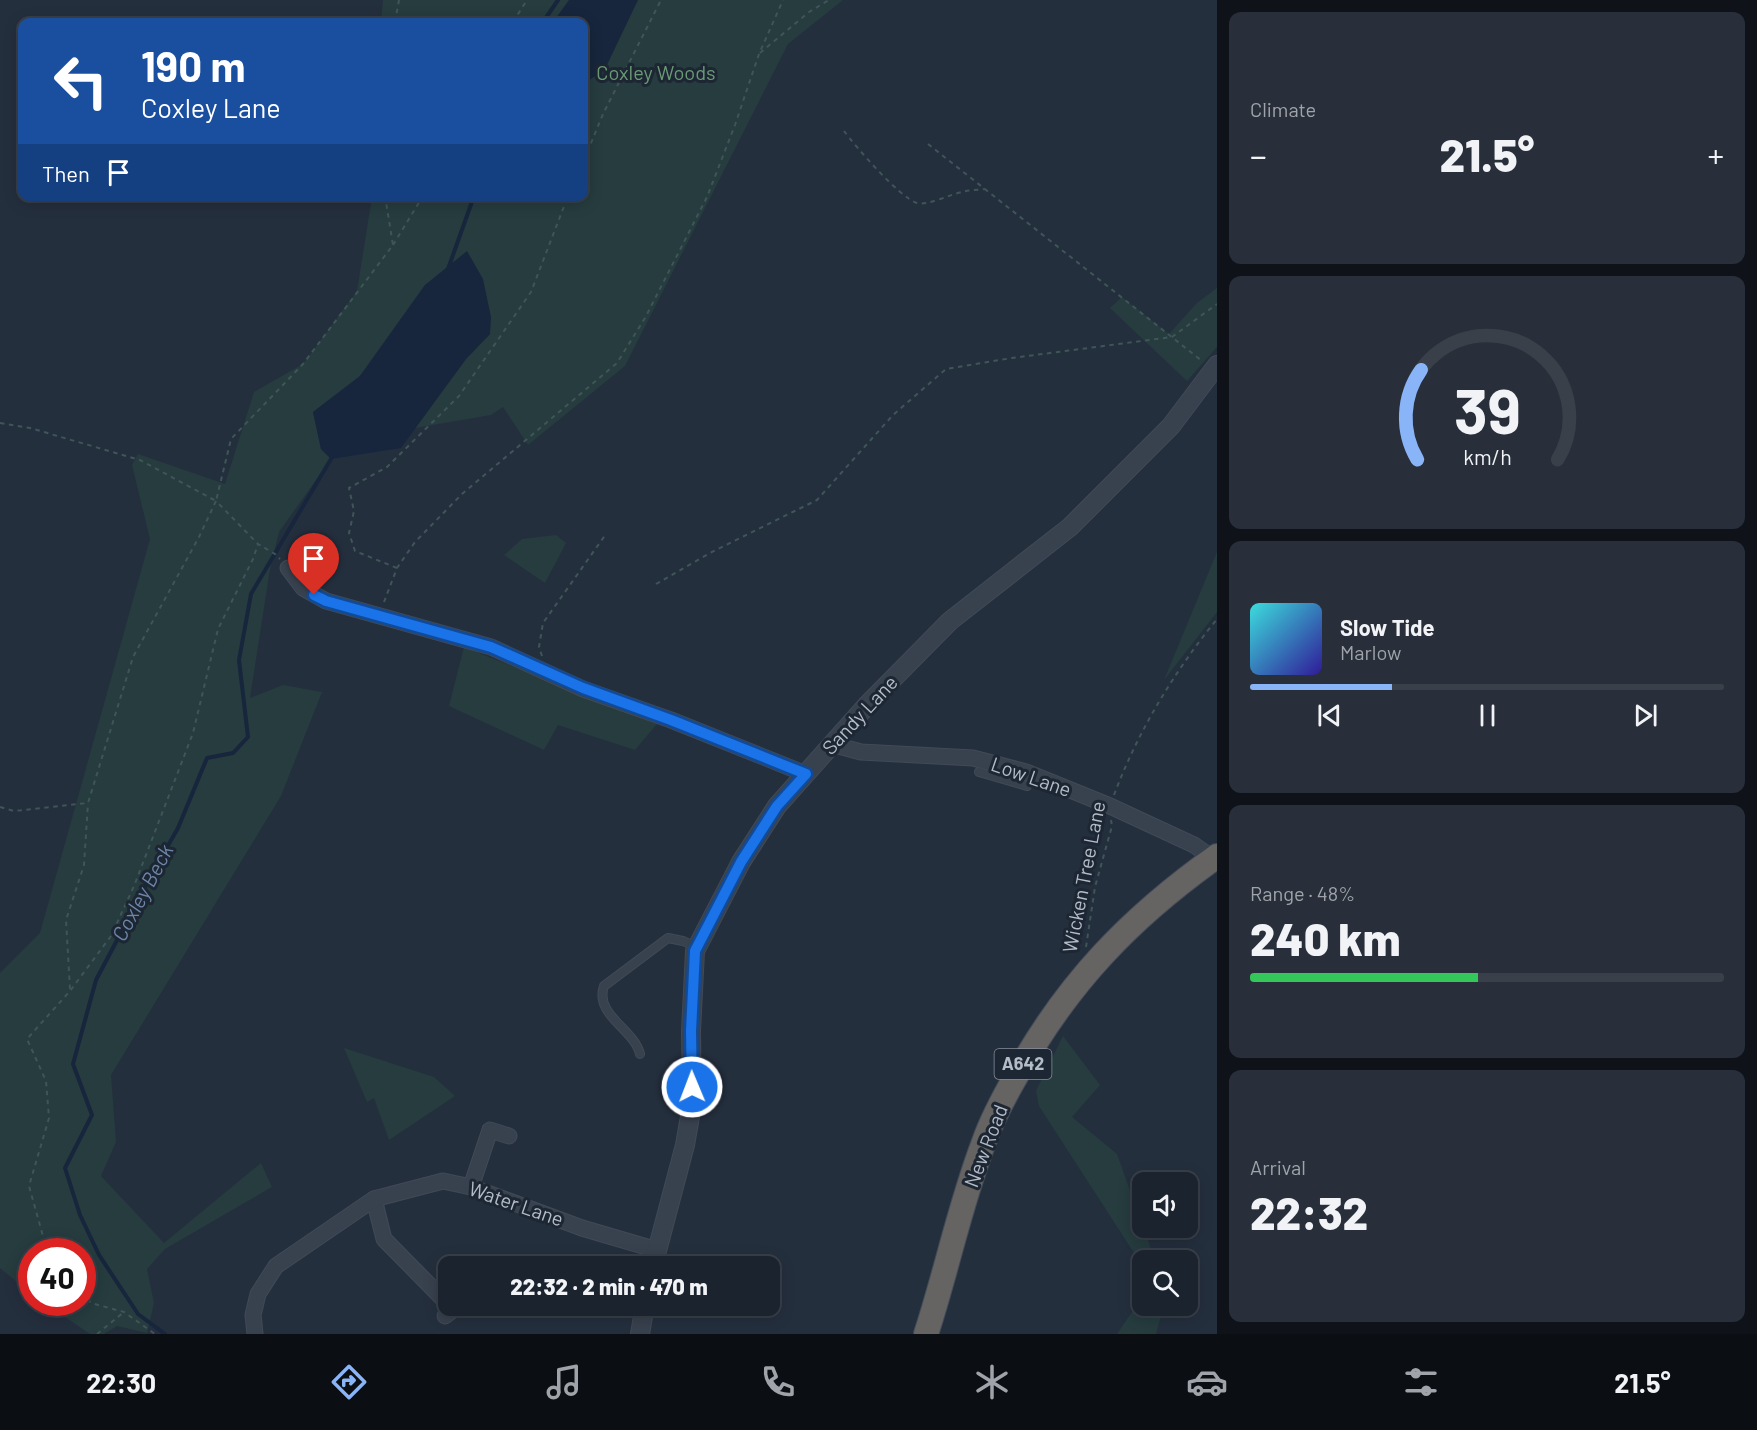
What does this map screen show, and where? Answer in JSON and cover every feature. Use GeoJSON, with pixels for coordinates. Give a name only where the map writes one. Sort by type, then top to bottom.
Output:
{"type":"FeatureCollection","features":[{"type":"Feature","properties":{"kind":"highway","name":"New Road"},"geometry":{"type":"LineString","coordinates":[[926,1334],[957,1223],[984,1141],[1005,1095],[1031,1048],[1052,1016],[1097,958],[1174,886],[1215,859]]}},
{"type":"Feature","properties":{"kind":"street","name":"Sandy Lane"},"geometry":{"type":"LineString","coordinates":[[656,1256],[685,1145],[692,1105],[691,1031],[695,951],[741,862],[777,806],[831,744],[950,621],[1070,527],[1171,426],[1215,368]]}},
{"type":"Feature","properties":{"kind":"street"},"geometry":{"type":"LineString","coordinates":[[288,568],[303,588],[326,601],[491,647],[583,688],[671,720],[806,774]]}},
{"type":"Feature","properties":{"kind":"street","name":"Low Lane"},"geometry":{"type":"LineString","coordinates":[[831,744],[861,752],[973,758],[1014,775],[1110,806],[1194,845],[1215,859]]}},
{"type":"Feature","properties":{"kind":"street"},"geometry":{"type":"LineString","coordinates":[[471,1187],[493,1124],[509,1136]]}},
{"type":"Feature","properties":{"kind":"street","name":"Water Lane"},"geometry":{"type":"LineString","coordinates":[[255,1334],[253,1315],[258,1294],[276,1266],[374,1199],[443,1181],[471,1187],[650,1256]]}},
{"type":"Feature","properties":{"kind":"street"},"geometry":{"type":"LineString","coordinates":[[374,1199],[384,1239],[438,1294]]}},
{"type":"Feature","properties":{"kind":"street"},"geometry":{"type":"LineString","coordinates":[[640,1334],[643,1316]]}},
{"type":"Feature","properties":{"kind":"lane"},"geometry":{"type":"LineString","coordinates":[[979,772],[1014,775],[1027,786]]}},
{"type":"Feature","properties":{"kind":"lane"},"geometry":{"type":"LineString","coordinates":[[640,1054],[630,1034],[615,1022],[606,1007],[602,990],[604,986],[668,938],[697,947]]}},
{"type":"Feature","properties":{"kind":"path"},"geometry":{"type":"LineString","coordinates":[[396,18],[399,0]]}},
{"type":"Feature","properties":{"kind":"path"},"geometry":{"type":"LineString","coordinates":[[516,18],[527,0]]}},
{"type":"Feature","properties":{"kind":"path"},"geometry":{"type":"LineString","coordinates":[[588,150],[603,114],[661,0]]}},
{"type":"Feature","properties":{"kind":"path"},"geometry":{"type":"LineString","coordinates":[[379,616],[397,568],[415,542],[462,494],[617,363],[645,318],[707,197],[759,54],[783,0]]}},
{"type":"Feature","properties":{"kind":"path"},"geometry":{"type":"LineString","coordinates":[[759,54],[809,12],[829,0]]}},
{"type":"Feature","properties":{"kind":"path"},"geometry":{"type":"LineString","coordinates":[[844,132],[863,156],[900,192],[917,203],[985,189]]}},
{"type":"Feature","properties":{"kind":"path"},"geometry":{"type":"LineString","coordinates":[[928,144],[1172,337],[1215,368]]}},
{"type":"Feature","properties":{"kind":"path"},"geometry":{"type":"LineString","coordinates":[[386,201],[393,245]]}},
{"type":"Feature","properties":{"kind":"path"},"geometry":{"type":"LineString","coordinates":[[70,991],[66,920],[84,865],[88,803],[133,657],[199,537],[216,501],[231,439],[303,364],[393,245],[420,201]]}},
{"type":"Feature","properties":{"kind":"path"},"geometry":{"type":"LineString","coordinates":[[397,568],[355,551],[349,532],[354,511],[349,488],[387,467],[459,396],[531,292],[566,201]]}},
{"type":"Feature","properties":{"kind":"path"},"geometry":{"type":"LineString","coordinates":[[656,584],[710,553],[817,500],[893,415],[946,369],[1172,337],[1217,304]]}},
{"type":"Feature","properties":{"kind":"path"},"geometry":{"type":"LineString","coordinates":[[0,423],[30,428],[140,460],[216,501],[258,544],[275,554],[288,568]]}},
{"type":"Feature","properties":{"kind":"path"},"geometry":{"type":"LineString","coordinates":[[548,673],[539,647],[543,623],[606,534]]}},
{"type":"Feature","properties":{"kind":"path"},"geometry":{"type":"LineString","coordinates":[[43,1238],[29,1186],[49,1118],[46,1081],[27,1039],[70,991],[111,936],[134,886],[193,733],[218,629],[253,560],[258,544]]}},
{"type":"Feature","properties":{"kind":"path","name":"Wicken Tree Lane"},"geometry":{"type":"LineString","coordinates":[[1084,953],[1095,887],[1112,826],[1110,806],[1126,764],[1172,678],[1217,620]]}},
{"type":"Feature","properties":{"kind":"path"},"geometry":{"type":"LineString","coordinates":[[0,807],[14,812],[88,803]]}},
{"type":"Feature","properties":{"kind":"path"},"geometry":{"type":"LineString","coordinates":[[96,1304],[124,1312],[155,1334]]}},
{"type":"Feature","properties":{"kind":"path"},"geometry":{"type":"LineString","coordinates":[[97,1334],[124,1312]]}},
{"type":"Feature","properties":{"kind":"green space","name":"Coxley Woods"},"geometry":{"type":"Polygon","coordinates":[[[383,0],[843,0],[788,44],[625,366],[528,445],[503,407],[491,415],[415,428],[466,359],[490,334],[425,285],[360,376],[313,412],[321,449],[331,459],[279,532],[270,569],[250,698],[283,685],[322,692],[281,796],[111,1075],[116,1142],[101,1176],[164,1243],[261,1163],[272,1187],[165,1249],[147,1269],[154,1303],[147,1333],[117,1326],[104,1334],[90,1334],[64,1316],[96,1316],[96,1238],[18,1238],[18,1283],[0,1268],[0,973],[40,933],[150,539],[132,465],[138,454],[225,484],[254,392],[303,364],[357,291],[371,201],[588,201],[588,18],[381,18],[383,0]]]}},
{"type":"Feature","properties":{"kind":"green space"},"geometry":{"type":"Polygon","coordinates":[[[1217,288],[1217,347],[1187,381],[1110,308],[1122,297],[1169,334],[1197,303],[1217,288]]]}},
{"type":"Feature","properties":{"kind":"green space"},"geometry":{"type":"Polygon","coordinates":[[[556,535],[566,543],[545,583],[504,555],[522,539],[556,535]]]}},
{"type":"Feature","properties":{"kind":"green space"},"geometry":{"type":"Polygon","coordinates":[[[1217,552],[1217,612],[1164,680],[1217,552]]]}},
{"type":"Feature","properties":{"kind":"green space"},"geometry":{"type":"Polygon","coordinates":[[[464,647],[657,724],[635,750],[558,725],[544,750],[449,706],[464,647]]]}},
{"type":"Feature","properties":{"kind":"green space"},"geometry":{"type":"Polygon","coordinates":[[[1063,1036],[1100,1085],[1072,1117],[1117,1154],[1132,1196],[1132,1238],[1147,1238],[1151,1250],[1132,1250],[1039,1106],[1036,1091],[1063,1036]]]}},
{"type":"Feature","properties":{"kind":"green space"},"geometry":{"type":"Polygon","coordinates":[[[344,1048],[434,1077],[455,1096],[389,1140],[374,1098],[367,1102],[344,1048]]]}},
{"type":"Feature","properties":{"kind":"green space"},"geometry":{"type":"Polygon","coordinates":[[[1132,1312],[1132,1316],[1161,1316],[1156,1334],[1117,1334],[1132,1312]]]}},
{"type":"Feature","properties":{"kind":"water"},"geometry":{"type":"Polygon","coordinates":[[[569,0],[638,0],[605,69],[588,81],[588,18],[556,18],[569,0]]]}},
{"type":"Feature","properties":{"kind":"water"},"geometry":{"type":"Polygon","coordinates":[[[467,251],[483,279],[491,317],[490,334],[466,359],[401,448],[331,459],[321,449],[313,412],[360,376],[425,285],[467,251]]]}},
{"type":"Feature","properties":{"kind":"waterway","name":"Coxley Beck"},"geometry":{"type":"LineString","coordinates":[[546,18],[558,0]]}},
{"type":"Feature","properties":{"kind":"waterway","name":"Coxley Beck"},"geometry":{"type":"LineString","coordinates":[[448,269],[472,201]]}},
{"type":"Feature","properties":{"kind":"waterway","name":"Coxley Beck"},"geometry":{"type":"LineString","coordinates":[[165,1334],[138,1314],[99,1255],[80,1215],[65,1168],[92,1115],[73,1064],[96,980],[178,828],[207,758],[233,753],[248,737],[239,660],[251,594],[331,459]]}},
{"type":"Feature","properties":{"kind":"route"},"geometry":{"type":"LineString","coordinates":[[314,595],[326,601],[491,647],[583,688],[671,720],[806,774],[777,806],[741,862],[695,951],[691,1031],[692,1087]]}}]}
